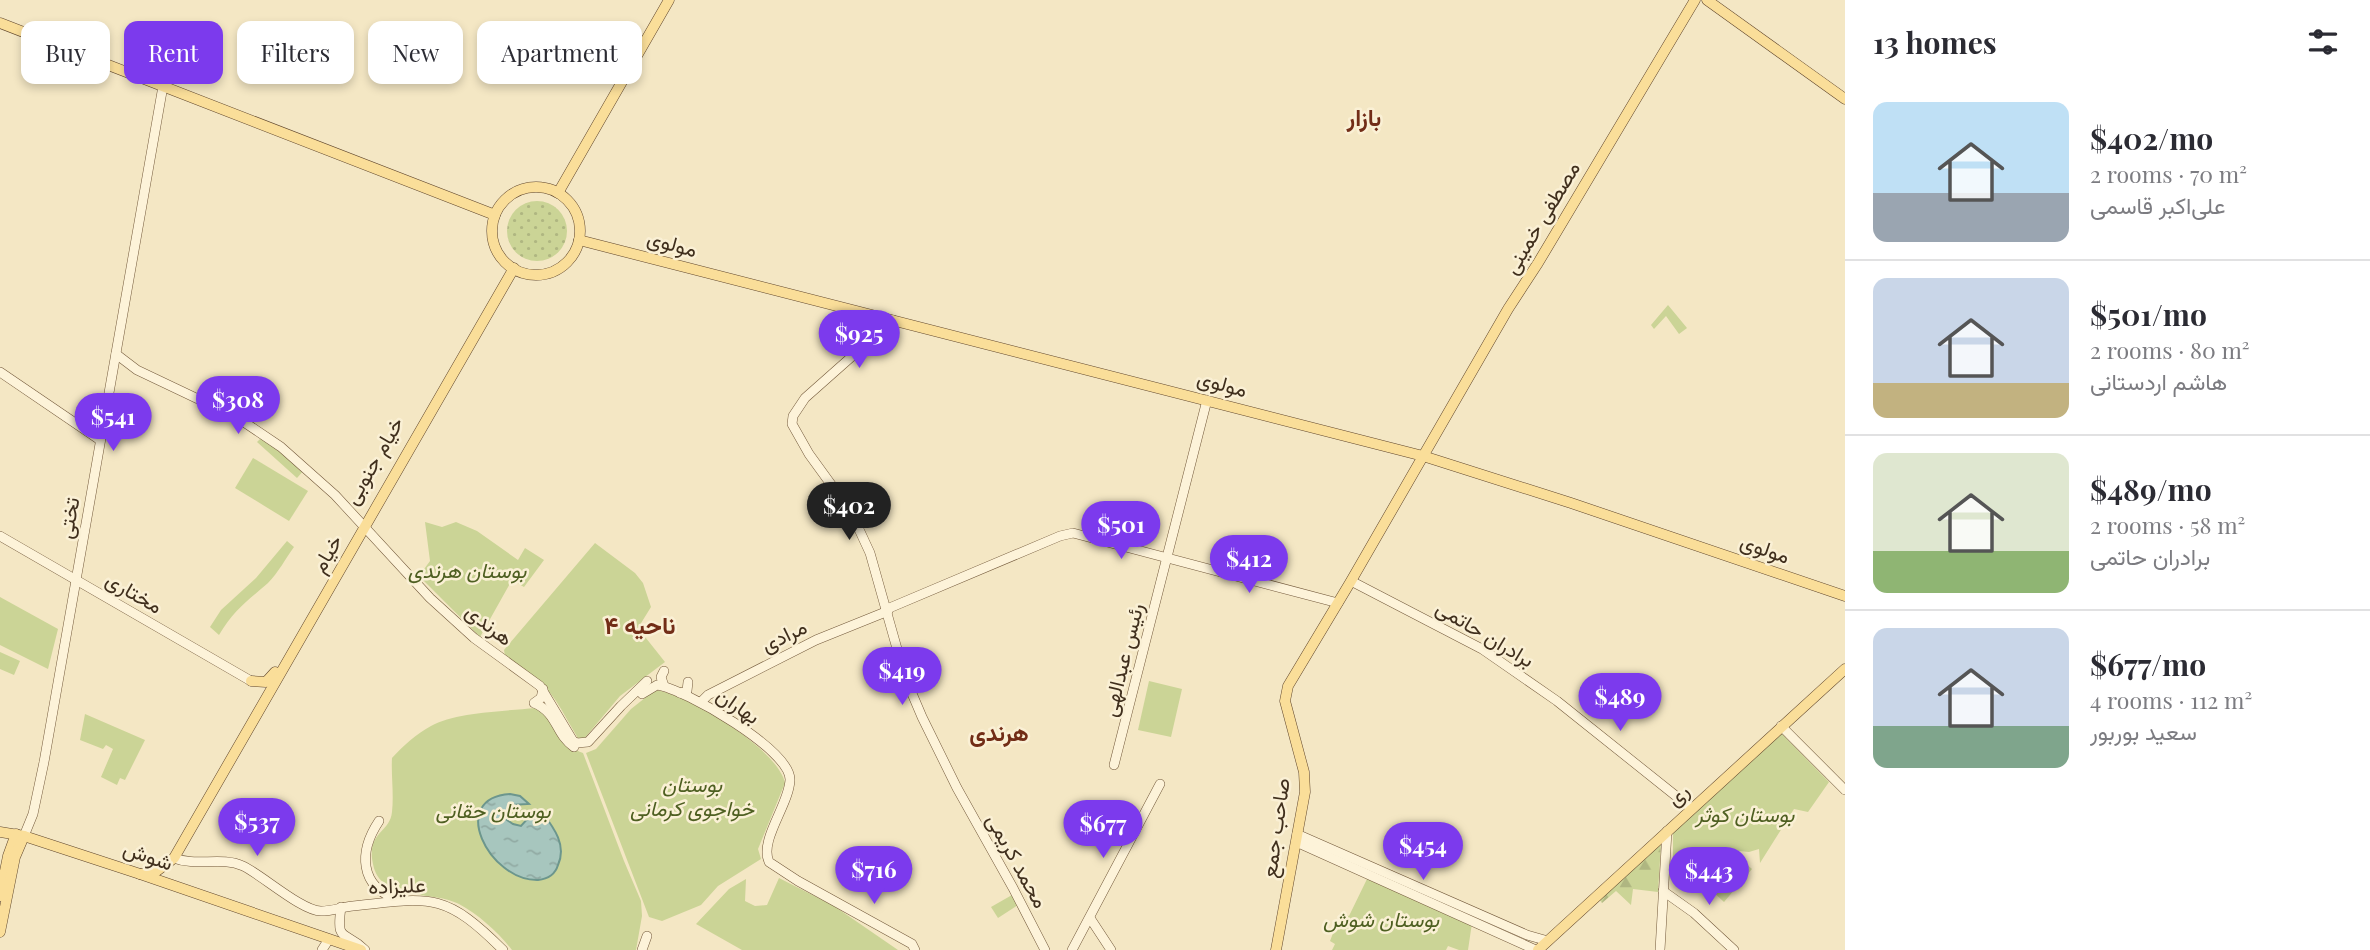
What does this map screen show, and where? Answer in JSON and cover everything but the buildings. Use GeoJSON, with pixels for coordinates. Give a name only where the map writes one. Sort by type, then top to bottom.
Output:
{"type":"FeatureCollection","features":[{"type":"Feature","properties":{"kind":"main road"},"geometry":{"type":"LineString","coordinates":[[558,193],[669,0]]}},
{"type":"Feature","properties":{"kind":"main road","name":"مصطفی خمینی"},"geometry":{"type":"LineString","coordinates":[[1423,456],[1508,309],[1695,0]]}},
{"type":"Feature","properties":{"kind":"main road"},"geometry":{"type":"LineString","coordinates":[[1707,0],[1726,10],[1845,99]]}},
{"type":"Feature","properties":{"kind":"main road"},"geometry":{"type":"LineString","coordinates":[[0,23],[495,215]]}},
{"type":"Feature","properties":{"kind":"main road"},"geometry":{"type":"LineString","coordinates":[[1821,79],[1845,92]]}},
{"type":"Feature","properties":{"kind":"main road"},"geometry":{"type":"LineString","coordinates":[[543,188],[558,193],[567,200],[578,218],[579,240],[574,254],[558,269],[535,275],[511,267],[494,244],[492,227],[495,215],[506,199],[523,189],[543,188]]}},
{"type":"Feature","properties":{"kind":"main road","name":"مولوی"},"geometry":{"type":"LineString","coordinates":[[579,240],[1423,456],[1572,503],[1845,596]]}},
{"type":"Feature","properties":{"kind":"main road","name":"خیام جنوبی"},"geometry":{"type":"LineString","coordinates":[[251,681],[262,683],[273,677],[511,267]]}},
{"type":"Feature","properties":{"kind":"main road","name":"صاحب جمع"},"geometry":{"type":"LineString","coordinates":[[1276,950],[1305,792],[1304,772],[1284,696],[1423,456]]}},
{"type":"Feature","properties":{"kind":"main road","name":"خیام"},"geometry":{"type":"LineString","coordinates":[[174,858],[362,526]]}},
{"type":"Feature","properties":{"kind":"main road","name":"ری"},"geometry":{"type":"LineString","coordinates":[[1537,950],[1845,669]]}},
{"type":"Feature","properties":{"kind":"main road"},"geometry":{"type":"LineString","coordinates":[[251,681],[260,691],[258,710]]}},
{"type":"Feature","properties":{"kind":"main road","name":"شوش"},"geometry":{"type":"LineString","coordinates":[[0,832],[22,834],[363,950]]}},
{"type":"Feature","properties":{"kind":"main road"},"geometry":{"type":"LineString","coordinates":[[0,896],[12,849],[22,834]]}},
{"type":"Feature","properties":{"kind":"main road"},"geometry":{"type":"LineString","coordinates":[[0,838],[12,849]]}},
{"type":"Feature","properties":{"kind":"main road"},"geometry":{"type":"LineString","coordinates":[[0,932],[12,849]]}},
{"type":"Feature","properties":{"kind":"main road"},"geometry":{"type":"LineString","coordinates":[[140,874],[154,873],[174,858]]}},
{"type":"Feature","properties":{"kind":"street","name":"تختی"},"geometry":{"type":"LineString","coordinates":[[22,834],[36,801],[163,86]]}},
{"type":"Feature","properties":{"kind":"street","name":"محمد کریمی"},"geometry":{"type":"LineString","coordinates":[[893,320],[804,398],[793,416],[792,424],[851,512],[870,553],[905,677],[957,788],[1045,950]]}},
{"type":"Feature","properties":{"kind":"street","name":"هرندی"},"geometry":{"type":"LineString","coordinates":[[116,354],[137,370],[237,418],[273,442],[335,495],[422,590],[465,630],[531,677],[543,689]]}},
{"type":"Feature","properties":{"kind":"street"},"geometry":{"type":"LineString","coordinates":[[0,372],[100,440]]}},
{"type":"Feature","properties":{"kind":"street","name":"رئیس عبدالهی"},"geometry":{"type":"LineString","coordinates":[[1114,765],[1207,400]]}},
{"type":"Feature","properties":{"kind":"street","name":"مرادی"},"geometry":{"type":"LineString","coordinates":[[701,702],[708,695],[799,648],[1060,536],[1073,533],[1167,558]]}},
{"type":"Feature","properties":{"kind":"street","name":"مختاری"},"geometry":{"type":"LineString","coordinates":[[0,536],[251,681]]}},
{"type":"Feature","properties":{"kind":"street"},"geometry":{"type":"LineString","coordinates":[[1167,558],[1338,603]]}},
{"type":"Feature","properties":{"kind":"street","name":"برادران حاتمی"},"geometry":{"type":"LineString","coordinates":[[1351,581],[1400,604],[1482,649],[1557,701],[1691,808]]}},
{"type":"Feature","properties":{"kind":"street"},"geometry":{"type":"LineString","coordinates":[[543,689],[541,698],[534,703],[551,713],[570,745],[582,750],[591,745],[625,708],[644,692],[657,685],[664,686],[661,677],[664,671]]}},
{"type":"Feature","properties":{"kind":"street"},"geometry":{"type":"LineString","coordinates":[[543,689],[573,741],[581,744],[588,742],[647,681]]}},
{"type":"Feature","properties":{"kind":"street"},"geometry":{"type":"LineString","coordinates":[[680,693],[687,691],[688,682]]}},
{"type":"Feature","properties":{"kind":"street","name":"بهاران"},"geometry":{"type":"LineString","coordinates":[[664,686],[701,702],[747,731],[787,768],[789,785],[766,848],[767,858],[773,866],[898,938]]}},
{"type":"Feature","properties":{"kind":"street"},"geometry":{"type":"LineString","coordinates":[[1781,726],[1845,790]]}},
{"type":"Feature","properties":{"kind":"street"},"geometry":{"type":"LineString","coordinates":[[1072,950],[1160,784]]}},
{"type":"Feature","properties":{"kind":"street"},"geometry":{"type":"LineString","coordinates":[[379,821],[366,846],[366,866],[380,889],[401,901]]}},
{"type":"Feature","properties":{"kind":"street"},"geometry":{"type":"LineString","coordinates":[[1660,950],[1667,831]]}},
{"type":"Feature","properties":{"kind":"street"},"geometry":{"type":"LineString","coordinates":[[1296,838],[1463,912],[1537,950]]}},
{"type":"Feature","properties":{"kind":"street","name":"علیزاده"},"geometry":{"type":"LineString","coordinates":[[174,858],[191,863],[227,862],[242,866],[319,912],[341,907],[428,900],[466,916],[503,950]]}},
{"type":"Feature","properties":{"kind":"street"},"geometry":{"type":"LineString","coordinates":[[1663,891],[1694,913],[1734,950]]}},
{"type":"Feature","properties":{"kind":"street"},"geometry":{"type":"LineString","coordinates":[[341,907],[338,928],[342,935],[358,943],[363,950]]}},
{"type":"Feature","properties":{"kind":"street"},"geometry":{"type":"LineString","coordinates":[[1463,912],[1548,941]]}},
{"type":"Feature","properties":{"kind":"street"},"geometry":{"type":"LineString","coordinates":[[1090,919],[1111,950]]}},
{"type":"Feature","properties":{"kind":"street"},"geometry":{"type":"LineString","coordinates":[[642,950],[647,936]]}},
{"type":"Feature","properties":{"kind":"street"},"geometry":{"type":"LineString","coordinates":[[898,938],[907,950]]}},
{"type":"Feature","properties":{"kind":"street"},"geometry":{"type":"LineString","coordinates":[[898,938],[912,944],[915,950]]}},
{"type":"Feature","properties":{"kind":"street"},"geometry":{"type":"LineString","coordinates":[[322,950],[329,939]]}},
{"type":"Feature","properties":{"kind":"green space"},"geometry":{"type":"Polygon","coordinates":[[[537,201],[558,210],[567,231],[558,252],[537,261],[516,252],[507,231],[516,210],[537,201]]]}},
{"type":"Feature","properties":{"kind":"green space"},"geometry":{"type":"Polygon","coordinates":[[[1668,305],[1687,328],[1679,334],[1666,316],[1654,329],[1651,325],[1668,305]]]}},
{"type":"Feature","properties":{"kind":"green space"},"geometry":{"type":"Polygon","coordinates":[[[261,438],[304,470],[297,478],[257,442],[261,438]]]}},
{"type":"Feature","properties":{"kind":"green space"},"geometry":{"type":"Polygon","coordinates":[[[253,458],[308,491],[289,521],[235,488],[253,458]]]}},
{"type":"Feature","properties":{"kind":"green space","name":"بوستان هرندی"},"geometry":{"type":"Polygon","coordinates":[[[425,522],[442,527],[456,522],[477,531],[518,560],[525,548],[544,560],[524,587],[512,580],[480,637],[419,576],[430,561],[425,522]]]}},
{"type":"Feature","properties":{"kind":"green space"},"geometry":{"type":"Polygon","coordinates":[[[287,541],[294,547],[279,570],[235,613],[219,635],[210,627],[221,610],[256,578],[287,541]]]}},
{"type":"Feature","properties":{"kind":"green space"},"geometry":{"type":"Polygon","coordinates":[[[595,543],[635,573],[643,583],[651,607],[638,628],[665,662],[620,696],[583,740],[579,740],[551,694],[533,676],[505,656],[504,650],[595,543]]]}},
{"type":"Feature","properties":{"kind":"green space"},"geometry":{"type":"Polygon","coordinates":[[[0,597],[58,629],[48,669],[0,645],[0,597]]]}},
{"type":"Feature","properties":{"kind":"green space"},"geometry":{"type":"Polygon","coordinates":[[[0,652],[20,661],[14,675],[0,669],[0,652]]]}},
{"type":"Feature","properties":{"kind":"green space"},"geometry":{"type":"Polygon","coordinates":[[[1149,681],[1182,689],[1171,737],[1138,730],[1149,681]]]}},
{"type":"Feature","properties":{"kind":"green space","name":"بوستان خواجوی کرمانی"},"geometry":{"type":"Polygon","coordinates":[[[655,690],[688,701],[730,725],[766,755],[779,769],[785,783],[758,849],[761,859],[718,886],[701,905],[662,921],[649,917],[586,753],[596,749],[631,709],[655,690]]]}},
{"type":"Feature","properties":{"kind":"green space","name":"بوستان حقانی"},"geometry":{"type":"Polygon","coordinates":[[[535,708],[544,710],[559,736],[583,753],[641,901],[642,916],[636,950],[512,950],[488,924],[459,904],[396,890],[378,876],[372,853],[375,839],[387,824],[392,812],[392,758],[415,736],[441,721],[481,713],[535,708]]]}},
{"type":"Feature","properties":{"kind":"green space"},"geometry":{"type":"Polygon","coordinates":[[[85,714],[145,740],[125,780],[120,778],[117,785],[101,777],[113,749],[106,745],[103,749],[80,740],[85,714]]]}},
{"type":"Feature","properties":{"kind":"green space","name":"بوستان کوثر"},"geometry":{"type":"Polygon","coordinates":[[[1780,732],[1829,782],[1808,812],[1794,809],[1760,863],[1759,849],[1749,852],[1729,850],[1716,870],[1693,860],[1673,880],[1673,832],[1780,732]]]}},
{"type":"Feature","properties":{"kind":"green space"},"geometry":{"type":"Polygon","coordinates":[[[1661,844],[1658,892],[1633,889],[1631,905],[1616,891],[1602,903],[1599,899],[1661,844]]]}},
{"type":"Feature","properties":{"kind":"green space"},"geometry":{"type":"Polygon","coordinates":[[[1739,858],[1752,869],[1724,902],[1711,890],[1739,858]]]}},
{"type":"Feature","properties":{"kind":"green space"},"geometry":{"type":"Polygon","coordinates":[[[779,878],[834,906],[898,950],[742,950],[696,924],[729,889],[746,879],[745,901],[755,906],[767,905],[779,878]]]}},
{"type":"Feature","properties":{"kind":"green space","name":"بوستان شوش"},"geometry":{"type":"Polygon","coordinates":[[[1367,879],[1472,923],[1468,950],[1448,946],[1446,950],[1332,950],[1335,944],[1330,941],[1341,913],[1349,916],[1367,879]]]}},
{"type":"Feature","properties":{"kind":"green space"},"geometry":{"type":"Polygon","coordinates":[[[1012,895],[1018,905],[998,918],[991,907],[1012,895]]]}},
{"type":"Feature","properties":{"kind":"water"},"geometry":{"type":"Polygon","coordinates":[[[510,794],[520,796],[529,804],[510,805],[506,812],[507,820],[521,826],[530,816],[542,812],[558,837],[560,858],[555,871],[548,877],[538,880],[520,877],[504,868],[482,839],[478,823],[481,809],[491,799],[510,794]]]}},
{"type":"Feature","properties":{"kind":"district","name":"بازار"},"geometry":{"type":"Point","coordinates":[1364,118]}},
{"type":"Feature","properties":{"kind":"district","name":"ناحیه ۴"},"geometry":{"type":"Point","coordinates":[640,626]}},
{"type":"Feature","properties":{"kind":"district","name":"هرندی"},"geometry":{"type":"Point","coordinates":[999,733]}}]}
